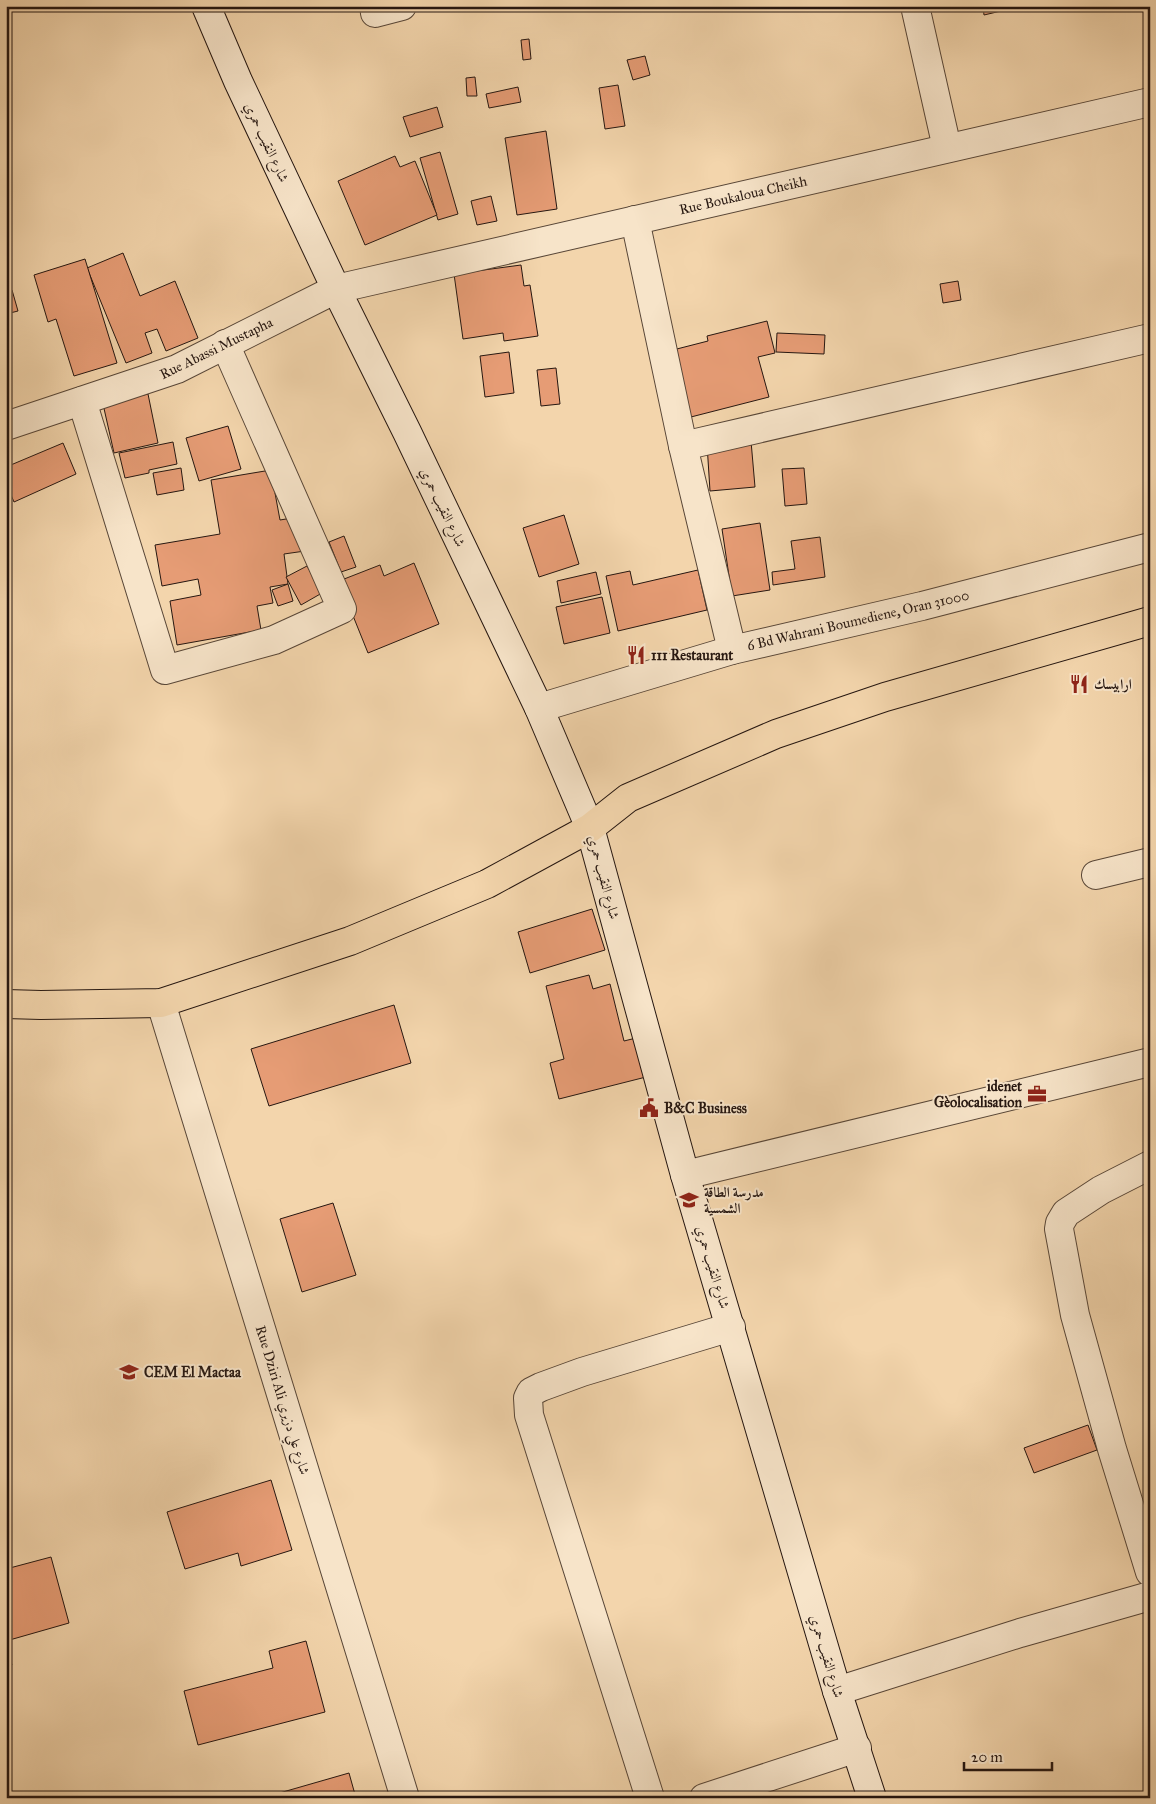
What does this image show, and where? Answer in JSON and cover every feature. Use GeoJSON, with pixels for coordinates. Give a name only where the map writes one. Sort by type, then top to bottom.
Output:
{"type":"FeatureCollection","features":[{"type":"Feature","properties":{"kind":"main road"},"geometry":{"type":"LineString","coordinates":[[6,1004],[161,1003],[350,941],[487,884],[590,828],[628,798],[776,734],[885,697],[1150,621]]}},
{"type":"Feature","properties":{"kind":"street","name":"شارع النقيب حمري"},"geometry":{"type":"LineString","coordinates":[[206,6],[238,80],[336,289],[407,432],[539,708],[590,828],[685,1175],[837,1691],[872,1798]]}},
{"type":"Feature","properties":{"kind":"street"},"geometry":{"type":"LineString","coordinates":[[374,6],[375,13],[402,6]]}},
{"type":"Feature","properties":{"kind":"street"},"geometry":{"type":"LineString","coordinates":[[915,6],[947,148]]}},
{"type":"Feature","properties":{"kind":"street","name":"Rue Boukaloua Cheikh"},"geometry":{"type":"LineString","coordinates":[[336,289],[1150,102]]}},
{"type":"Feature","properties":{"kind":"street"},"geometry":{"type":"LineString","coordinates":[[635,220],[683,446],[732,650]]}},
{"type":"Feature","properties":{"kind":"street","name":"Rue Abassi Mustapha"},"geometry":{"type":"LineString","coordinates":[[6,426],[177,370],[336,289]]}},
{"type":"Feature","properties":{"kind":"street"},"geometry":{"type":"LineString","coordinates":[[683,446],[1150,338]]}},
{"type":"Feature","properties":{"kind":"street"},"geometry":{"type":"LineString","coordinates":[[82,401],[165,670],[274,640],[342,609],[225,344]]}},
{"type":"Feature","properties":{"kind":"street","name":"6 Bd Wahrani Boumediene, Oran 31000"},"geometry":{"type":"LineString","coordinates":[[539,708],[732,650],[922,606],[1150,547]]}},
{"type":"Feature","properties":{"kind":"street"},"geometry":{"type":"LineString","coordinates":[[1096,875],[1150,862]]}},
{"type":"Feature","properties":{"kind":"street","name":"Rue Dziri Ali شارع علي دزيري"},"geometry":{"type":"LineString","coordinates":[[161,1003],[405,1798]]}},
{"type":"Feature","properties":{"kind":"street"},"geometry":{"type":"LineString","coordinates":[[685,1175],[1150,1062]]}},
{"type":"Feature","properties":{"kind":"street"},"geometry":{"type":"LineString","coordinates":[[1150,1164],[1101,1190],[1066,1213],[1059,1229],[1075,1315],[1112,1449],[1150,1572]]}},
{"type":"Feature","properties":{"kind":"street"},"geometry":{"type":"LineString","coordinates":[[650,1798],[529,1415],[528,1398],[531,1392],[541,1387],[582,1372],[731,1327]]}},
{"type":"Feature","properties":{"kind":"street"},"geometry":{"type":"LineString","coordinates":[[837,1691],[1020,1633],[1150,1596]]}},
{"type":"Feature","properties":{"kind":"street"},"geometry":{"type":"LineString","coordinates":[[704,1798],[857,1748]]}},
{"type":"Feature","properties":{"kind":"building"},"geometry":{"type":"Polygon","coordinates":[[[983,6],[1000,6],[1001,11],[984,15],[983,6]]]}},
{"type":"Feature","properties":{"kind":"building"},"geometry":{"type":"Polygon","coordinates":[[[529,39],[531,59],[523,60],[521,40],[529,39]]]}},
{"type":"Feature","properties":{"kind":"building"},"geometry":{"type":"Polygon","coordinates":[[[645,56],[650,75],[633,80],[627,60],[645,56]]]}},
{"type":"Feature","properties":{"kind":"building"},"geometry":{"type":"Polygon","coordinates":[[[475,77],[477,96],[467,96],[466,78],[475,77]]]}},
{"type":"Feature","properties":{"kind":"building"},"geometry":{"type":"Polygon","coordinates":[[[618,85],[625,126],[605,129],[599,88],[618,85]]]}},
{"type":"Feature","properties":{"kind":"building"},"geometry":{"type":"Polygon","coordinates":[[[518,87],[521,102],[489,108],[486,94],[518,87]]]}},
{"type":"Feature","properties":{"kind":"building"},"geometry":{"type":"Polygon","coordinates":[[[437,107],[443,127],[410,137],[403,117],[437,107]]]}},
{"type":"Feature","properties":{"kind":"building"},"geometry":{"type":"Polygon","coordinates":[[[546,131],[557,209],[517,215],[505,138],[546,131]]]}},
{"type":"Feature","properties":{"kind":"building"},"geometry":{"type":"Polygon","coordinates":[[[440,152],[458,214],[438,220],[420,158],[440,152]]]}},
{"type":"Feature","properties":{"kind":"building"},"geometry":{"type":"Polygon","coordinates":[[[395,156],[400,167],[415,161],[437,215],[365,245],[338,181],[395,156]]]}},
{"type":"Feature","properties":{"kind":"building"},"geometry":{"type":"Polygon","coordinates":[[[491,196],[497,221],[477,225],[471,201],[491,196]]]}},
{"type":"Feature","properties":{"kind":"building"},"geometry":{"type":"Polygon","coordinates":[[[123,253],[140,296],[175,281],[198,338],[166,351],[157,329],[145,333],[152,353],[126,363],[87,268],[123,253]]]}},
{"type":"Feature","properties":{"kind":"building"},"geometry":{"type":"Polygon","coordinates":[[[85,259],[117,363],[74,376],[56,319],[48,322],[34,275],[85,259]]]}},
{"type":"Feature","properties":{"kind":"building"},"geometry":{"type":"Polygon","coordinates":[[[521,265],[524,286],[530,285],[538,336],[504,341],[503,333],[463,339],[454,274],[521,265]]]}},
{"type":"Feature","properties":{"kind":"building"},"geometry":{"type":"Polygon","coordinates":[[[958,281],[961,300],[943,303],[940,284],[958,281]]]}},
{"type":"Feature","properties":{"kind":"building"},"geometry":{"type":"Polygon","coordinates":[[[12,290],[18,311],[6,314],[6,292],[12,290]]]}},
{"type":"Feature","properties":{"kind":"building"},"geometry":{"type":"Polygon","coordinates":[[[767,321],[775,353],[758,357],[769,397],[687,418],[669,351],[708,341],[707,336],[767,321]]]}},
{"type":"Feature","properties":{"kind":"building"},"geometry":{"type":"Polygon","coordinates":[[[777,333],[825,335],[824,354],[776,352],[777,333]]]}},
{"type":"Feature","properties":{"kind":"building"},"geometry":{"type":"Polygon","coordinates":[[[509,352],[514,393],[485,397],[480,356],[509,352]]]}},
{"type":"Feature","properties":{"kind":"building"},"geometry":{"type":"Polygon","coordinates":[[[556,368],[560,404],[541,406],[537,370],[556,368]]]}},
{"type":"Feature","properties":{"kind":"building"},"geometry":{"type":"Polygon","coordinates":[[[148,394],[158,443],[114,453],[103,404],[148,394]]]}},
{"type":"Feature","properties":{"kind":"building"},"geometry":{"type":"Polygon","coordinates":[[[228,426],[241,469],[199,481],[186,438],[228,426]]]}},
{"type":"Feature","properties":{"kind":"building"},"geometry":{"type":"Polygon","coordinates":[[[751,441],[755,487],[710,491],[707,444],[751,441]]]}},
{"type":"Feature","properties":{"kind":"building"},"geometry":{"type":"Polygon","coordinates":[[[173,442],[177,464],[125,478],[119,453],[173,442]]]}},
{"type":"Feature","properties":{"kind":"building"},"geometry":{"type":"Polygon","coordinates":[[[63,443],[76,474],[14,502],[6,483],[6,467],[63,443]]]}},
{"type":"Feature","properties":{"kind":"building"},"geometry":{"type":"Polygon","coordinates":[[[181,468],[184,490],[157,495],[153,473],[181,468]]]}},
{"type":"Feature","properties":{"kind":"building"},"geometry":{"type":"Polygon","coordinates":[[[804,468],[807,504],[785,506],[782,469],[804,468]]]}},
{"type":"Feature","properties":{"kind":"building"},"geometry":{"type":"Polygon","coordinates":[[[277,469],[281,492],[275,493],[280,520],[298,517],[305,551],[284,554],[288,584],[270,587],[273,603],[257,606],[261,630],[177,645],[170,601],[201,595],[198,579],[162,586],[155,545],[220,534],[211,480],[277,469]]]}},
{"type":"Feature","properties":{"kind":"building"},"geometry":{"type":"Polygon","coordinates":[[[564,515],[579,564],[539,577],[523,528],[564,515]]]}},
{"type":"Feature","properties":{"kind":"building"},"geometry":{"type":"Polygon","coordinates":[[[760,523],[770,590],[732,596],[722,529],[760,523]]]}},
{"type":"Feature","properties":{"kind":"building"},"geometry":{"type":"Polygon","coordinates":[[[344,536],[356,567],[341,572],[329,542],[344,536]]]}},
{"type":"Feature","properties":{"kind":"building"},"geometry":{"type":"Polygon","coordinates":[[[820,537],[825,577],[773,585],[772,572],[795,569],[791,541],[820,537]]]}},
{"type":"Feature","properties":{"kind":"building"},"geometry":{"type":"Polygon","coordinates":[[[414,563],[439,624],[368,653],[339,581],[380,565],[384,576],[414,563]]]}},
{"type":"Feature","properties":{"kind":"building"},"geometry":{"type":"Polygon","coordinates":[[[307,566],[322,593],[301,605],[286,577],[307,566]]]}},
{"type":"Feature","properties":{"kind":"building"},"geometry":{"type":"Polygon","coordinates":[[[698,570],[707,610],[618,631],[606,576],[630,571],[633,585],[698,570]]]}},
{"type":"Feature","properties":{"kind":"building"},"geometry":{"type":"Polygon","coordinates":[[[596,572],[601,594],[561,603],[557,581],[596,572]]]}},
{"type":"Feature","properties":{"kind":"building"},"geometry":{"type":"Polygon","coordinates":[[[288,584],[293,601],[278,606],[272,590],[288,584]]]}},
{"type":"Feature","properties":{"kind":"building"},"geometry":{"type":"Polygon","coordinates":[[[602,597],[610,633],[564,644],[556,607],[602,597]]]}},
{"type":"Feature","properties":{"kind":"building"},"geometry":{"type":"Polygon","coordinates":[[[592,909],[605,950],[530,973],[518,932],[592,909]]]}},
{"type":"Feature","properties":{"kind":"building"},"geometry":{"type":"Polygon","coordinates":[[[589,975],[593,989],[610,984],[624,1041],[636,1038],[646,1077],[559,1099],[550,1063],[564,1059],[546,986],[589,975]]]}},
{"type":"Feature","properties":{"kind":"building"},"geometry":{"type":"Polygon","coordinates":[[[394,1005],[411,1063],[269,1106],[251,1049],[394,1005]]]}},
{"type":"Feature","properties":{"kind":"building"},"geometry":{"type":"Polygon","coordinates":[[[333,1203],[356,1275],[302,1292],[280,1219],[333,1203]]]}},
{"type":"Feature","properties":{"kind":"building"},"geometry":{"type":"Polygon","coordinates":[[[1088,1425],[1097,1450],[1034,1473],[1024,1448],[1088,1425]]]}},
{"type":"Feature","properties":{"kind":"building"},"geometry":{"type":"Polygon","coordinates":[[[271,1480],[292,1550],[241,1566],[238,1553],[185,1569],[167,1512],[271,1480]]]}},
{"type":"Feature","properties":{"kind":"building"},"geometry":{"type":"Polygon","coordinates":[[[51,1557],[69,1623],[6,1641],[6,1569],[51,1557]]]}},
{"type":"Feature","properties":{"kind":"building"},"geometry":{"type":"Polygon","coordinates":[[[306,1641],[325,1712],[198,1745],[184,1691],[273,1668],[269,1651],[306,1641]]]}},
{"type":"Feature","properties":{"kind":"building"},"geometry":{"type":"Polygon","coordinates":[[[6,1644],[12,1665],[6,1666],[6,1644]]]}},
{"type":"Feature","properties":{"kind":"building"},"geometry":{"type":"Polygon","coordinates":[[[349,1773],[356,1798],[262,1798],[349,1773]]]}},
{"type":"Feature","properties":{"kind":"place","name":"111 Restaurant"},"geometry":{"type":"Point","coordinates":[636,655]}},
{"type":"Feature","properties":{"kind":"place","name":"ارابيسك"},"geometry":{"type":"Point","coordinates":[1079,684]}},
{"type":"Feature","properties":{"kind":"place","name":"idenet Gèolocalisation"},"geometry":{"type":"Point","coordinates":[1037,1094]}},
{"type":"Feature","properties":{"kind":"place","name":"B&C Business"},"geometry":{"type":"Point","coordinates":[649,1108]}},
{"type":"Feature","properties":{"kind":"place","name":"مدرسة الطاقة الشمسية"},"geometry":{"type":"Point","coordinates":[689,1200]}},
{"type":"Feature","properties":{"kind":"place","name":"CEM El Mactaa"},"geometry":{"type":"Point","coordinates":[129,1372]}}]}
